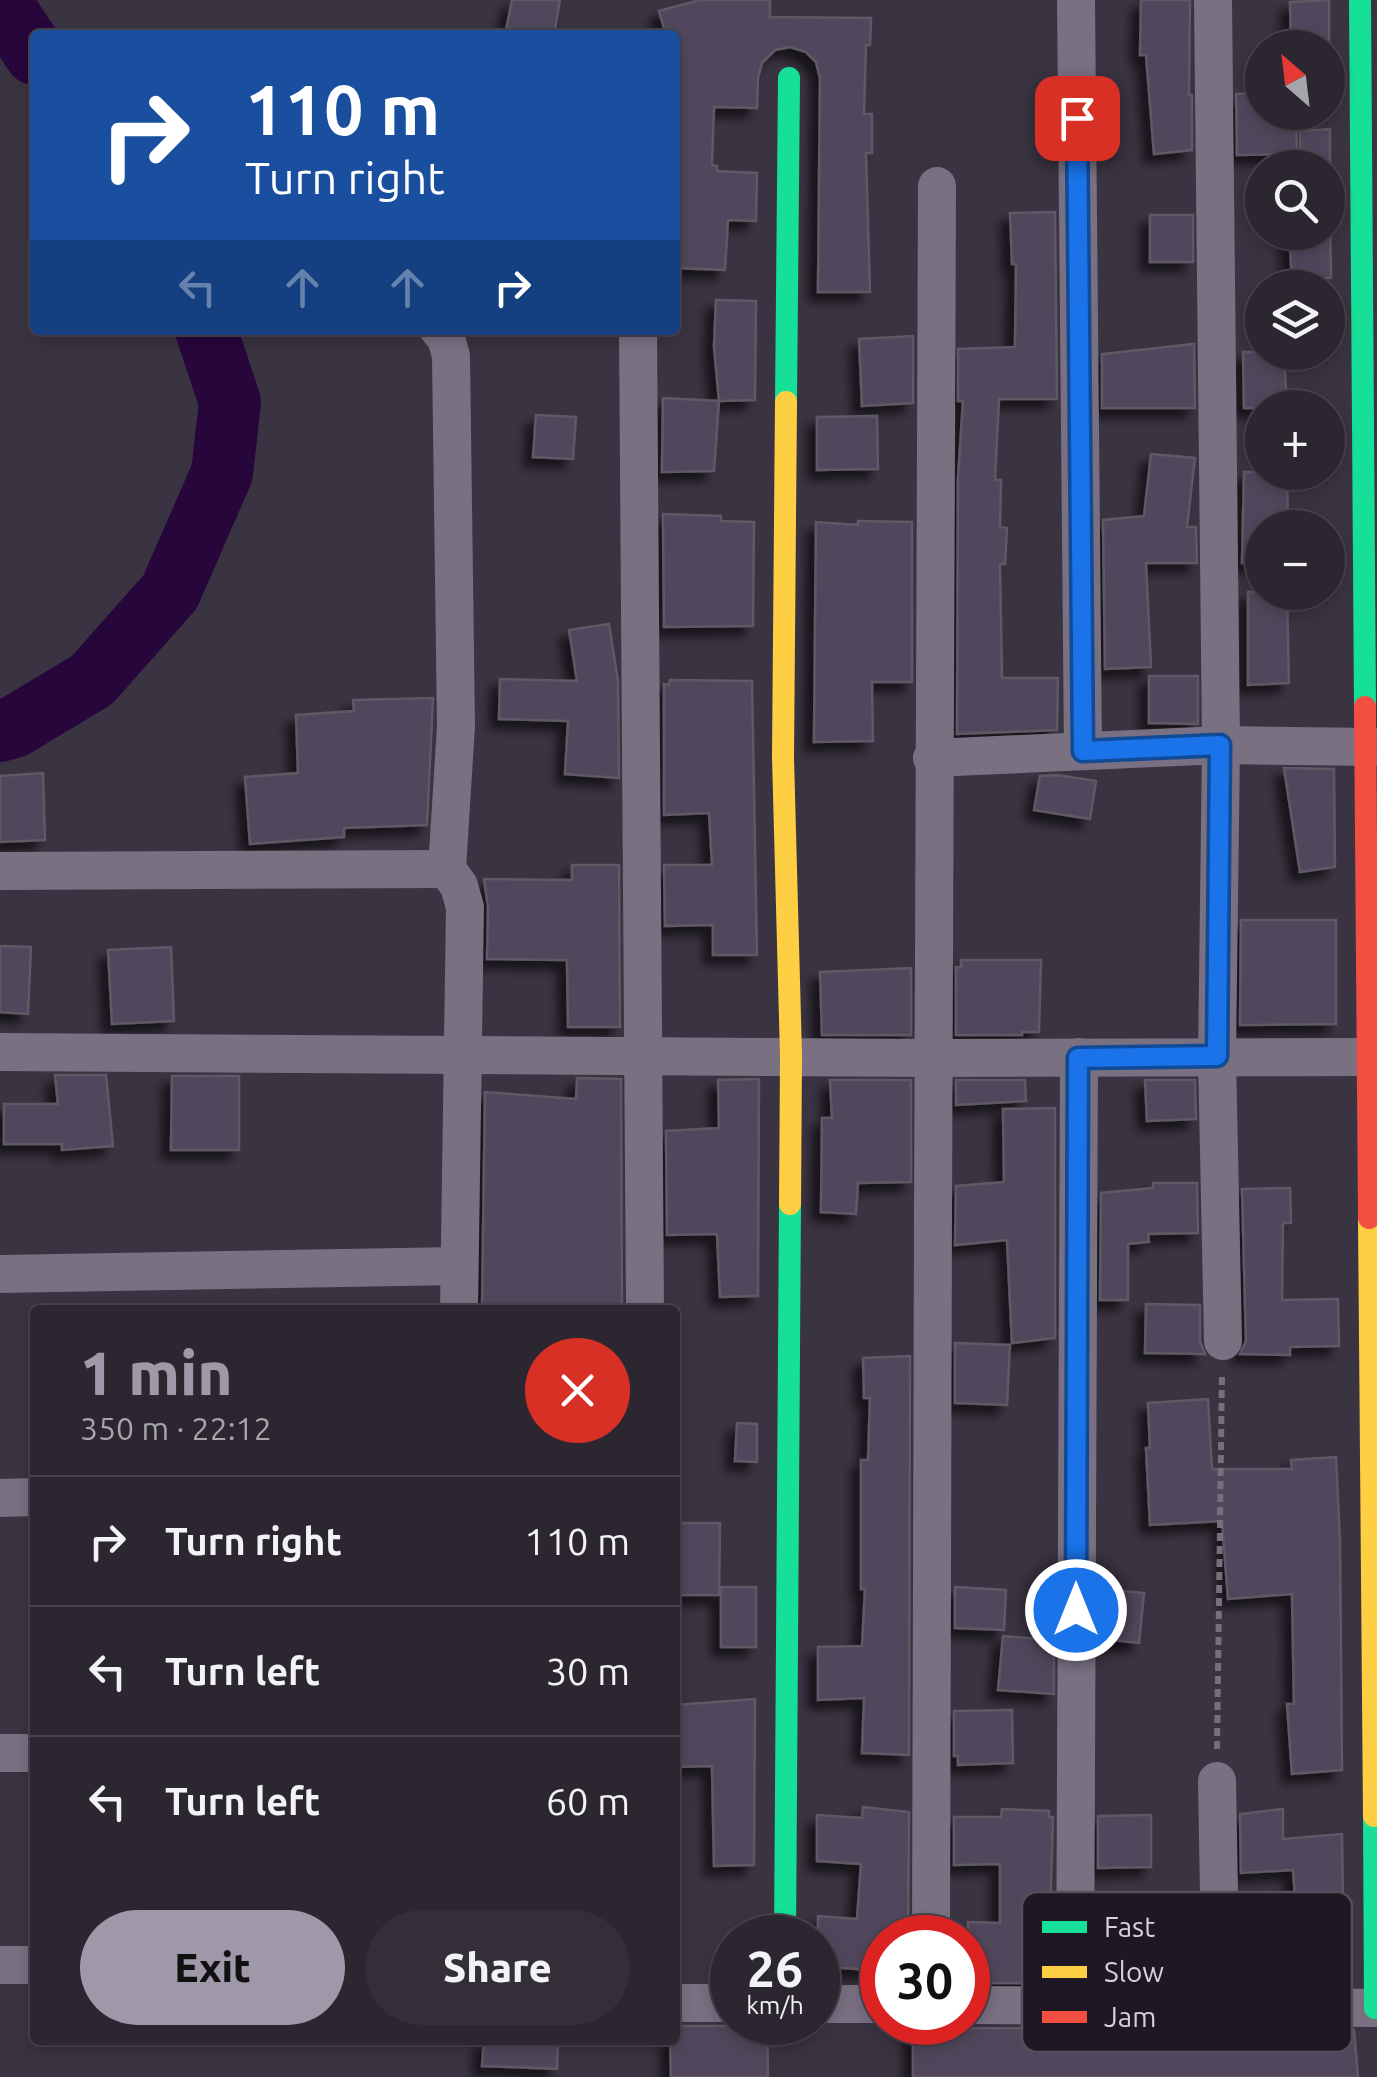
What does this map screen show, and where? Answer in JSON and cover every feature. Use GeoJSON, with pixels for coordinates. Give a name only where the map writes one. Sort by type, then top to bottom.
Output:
{"type":"FeatureCollection","features":[{"type":"Feature","properties":{"kind":"street"},"geometry":{"type":"LineString","coordinates":[[1076,0],[1083,751]]}},
{"type":"Feature","properties":{"kind":"street"},"geometry":{"type":"LineString","coordinates":[[1212,0],[1220,745],[1217,1056],[1223,1341]]}},
{"type":"Feature","properties":{"kind":"street"},"geometry":{"type":"LineString","coordinates":[[1360,0],[1372,747],[1376,2008]]}},
{"type":"Feature","properties":{"kind":"street"},"geometry":{"type":"LineString","coordinates":[[784,1915],[791,1056],[783,757],[789,78]]}},
{"type":"Feature","properties":{"kind":"street"},"geometry":{"type":"LineString","coordinates":[[931,1915],[935,1058],[932,758],[938,186]]}},
{"type":"Feature","properties":{"kind":"street"},"geometry":{"type":"LineString","coordinates":[[443,335],[451,356],[456,607],[456,726],[447,870],[459,886],[466,907],[459,1305]]}},
{"type":"Feature","properties":{"kind":"street"},"geometry":{"type":"LineString","coordinates":[[638,335],[645,1305]]}},
{"type":"Feature","properties":{"kind":"street"},"geometry":{"type":"LineString","coordinates":[[932,758],[1220,745],[1372,747]]}},
{"type":"Feature","properties":{"kind":"street"},"geometry":{"type":"LineString","coordinates":[[0,870],[447,870]]}},
{"type":"Feature","properties":{"kind":"street"},"geometry":{"type":"LineString","coordinates":[[0,1052],[1372,1057]]}},
{"type":"Feature","properties":{"kind":"street"},"geometry":{"type":"LineString","coordinates":[[1074,1892],[1078,1058]]}},
{"type":"Feature","properties":{"kind":"street"},"geometry":{"type":"LineString","coordinates":[[0,1274],[459,1266]]}},
{"type":"Feature","properties":{"kind":"street"},"geometry":{"type":"LineString","coordinates":[[0,1498],[30,1497]]}},
{"type":"Feature","properties":{"kind":"street"},"geometry":{"type":"LineString","coordinates":[[0,1753],[30,1753]]}},
{"type":"Feature","properties":{"kind":"street"},"geometry":{"type":"LineString","coordinates":[[1217,1781],[1218,1892]]}},
{"type":"Feature","properties":{"kind":"street"},"geometry":{"type":"LineString","coordinates":[[0,1965],[30,1964]]}},
{"type":"Feature","properties":{"kind":"street"},"geometry":{"type":"LineString","coordinates":[[680,2003],[710,2003]]}},
{"type":"Feature","properties":{"kind":"street"},"geometry":{"type":"LineString","coordinates":[[990,2005],[1022,2006]]}},
{"type":"Feature","properties":{"kind":"path"},"geometry":{"type":"LineString","coordinates":[[1217,1781],[1223,1341]]}},
{"type":"Feature","properties":{"kind":"building"},"geometry":{"type":"Polygon","coordinates":[[[512,0],[560,0],[555,30],[506,30],[512,0]]]}},
{"type":"Feature","properties":{"kind":"building"},"geometry":{"type":"Polygon","coordinates":[[[700,0],[770,0],[770,17],[871,18],[870,45],[866,45],[864,114],[872,114],[872,153],[866,153],[870,292],[818,292],[820,78],[816,62],[806,52],[790,47],[775,50],[762,63],[757,108],[714,107],[712,165],[717,166],[717,171],[757,173],[756,221],[728,220],[725,270],[680,268],[680,30],[665,30],[659,11],[700,0]]]}},
{"type":"Feature","properties":{"kind":"building"},"geometry":{"type":"Polygon","coordinates":[[[1141,0],[1190,0],[1192,150],[1154,154],[1146,55],[1140,55],[1141,0]]]}},
{"type":"Feature","properties":{"kind":"building"},"geometry":{"type":"Polygon","coordinates":[[[1329,0],[1329,30],[1291,30],[1290,2],[1329,0]]]}},
{"type":"Feature","properties":{"kind":"building"},"geometry":{"type":"Polygon","coordinates":[[[1236,94],[1245,94],[1245,130],[1296,130],[1297,150],[1245,150],[1245,155],[1237,155],[1236,94]]]}},
{"type":"Feature","properties":{"kind":"building"},"geometry":{"type":"Polygon","coordinates":[[[1330,130],[1330,150],[1300,150],[1300,131],[1330,130]]]}},
{"type":"Feature","properties":{"kind":"building"},"geometry":{"type":"Polygon","coordinates":[[[1055,212],[1057,399],[999,399],[995,480],[1001,480],[1000,527],[1007,528],[1005,564],[1000,564],[1002,678],[1058,678],[1057,730],[957,734],[958,478],[963,401],[958,401],[958,349],[1015,347],[1016,264],[1012,264],[1010,213],[1055,212]]]}},
{"type":"Feature","properties":{"kind":"building"},"geometry":{"type":"Polygon","coordinates":[[[1150,215],[1193,215],[1193,262],[1150,262],[1150,215]]]}},
{"type":"Feature","properties":{"kind":"building"},"geometry":{"type":"Polygon","coordinates":[[[1290,250],[1331,250],[1331,270],[1291,270],[1290,250]]]}},
{"type":"Feature","properties":{"kind":"building"},"geometry":{"type":"Polygon","coordinates":[[[716,300],[756,301],[755,400],[719,401],[714,347],[716,300]]]}},
{"type":"Feature","properties":{"kind":"building"},"geometry":{"type":"Polygon","coordinates":[[[913,336],[913,403],[862,406],[859,339],[913,336]]]}},
{"type":"Feature","properties":{"kind":"building"},"geometry":{"type":"Polygon","coordinates":[[[1194,344],[1195,408],[1102,408],[1102,354],[1194,344]]]}},
{"type":"Feature","properties":{"kind":"building"},"geometry":{"type":"Polygon","coordinates":[[[1245,352],[1245,370],[1285,370],[1286,390],[1245,390],[1244,408],[1245,352]]]}},
{"type":"Feature","properties":{"kind":"building"},"geometry":{"type":"Polygon","coordinates":[[[663,398],[719,401],[714,471],[662,472],[663,398]]]}},
{"type":"Feature","properties":{"kind":"building"},"geometry":{"type":"Polygon","coordinates":[[[536,415],[576,417],[573,459],[533,457],[536,415]]]}},
{"type":"Feature","properties":{"kind":"building"},"geometry":{"type":"Polygon","coordinates":[[[877,416],[878,469],[817,470],[817,417],[877,416]]]}},
{"type":"Feature","properties":{"kind":"building"},"geometry":{"type":"Polygon","coordinates":[[[1151,454],[1195,458],[1187,527],[1196,527],[1197,563],[1146,563],[1151,667],[1105,669],[1103,520],[1144,516],[1151,454]]]}},
{"type":"Feature","properties":{"kind":"building"},"geometry":{"type":"Polygon","coordinates":[[[1245,472],[1245,490],[1287,490],[1288,510],[1245,510],[1242,563],[1245,472]]]}},
{"type":"Feature","properties":{"kind":"building"},"geometry":{"type":"Polygon","coordinates":[[[663,514],[721,516],[721,521],[754,522],[753,626],[664,627],[663,514]]]}},
{"type":"Feature","properties":{"kind":"building"},"geometry":{"type":"Polygon","coordinates":[[[858,521],[912,522],[912,682],[872,682],[873,741],[814,742],[816,522],[858,525],[858,521]]]}},
{"type":"Feature","properties":{"kind":"building"},"geometry":{"type":"Polygon","coordinates":[[[1248,610],[1287,610],[1289,683],[1248,685],[1248,610]]]}},
{"type":"Feature","properties":{"kind":"building"},"geometry":{"type":"Polygon","coordinates":[[[609,624],[618,681],[619,778],[565,774],[568,721],[499,719],[500,679],[577,681],[569,630],[609,624]]]}},
{"type":"Feature","properties":{"kind":"building"},"geometry":{"type":"Polygon","coordinates":[[[1149,676],[1198,676],[1198,724],[1149,723],[1149,676]]]}},
{"type":"Feature","properties":{"kind":"building"},"geometry":{"type":"Polygon","coordinates":[[[670,680],[752,681],[757,955],[713,955],[713,925],[665,926],[664,865],[712,865],[709,813],[664,815],[664,684],[669,685],[670,680]]]}},
{"type":"Feature","properties":{"kind":"building"},"geometry":{"type":"Polygon","coordinates":[[[433,698],[427,825],[344,828],[344,837],[250,844],[245,777],[298,773],[296,715],[354,711],[353,700],[433,698]]]}},
{"type":"Feature","properties":{"kind":"building"},"geometry":{"type":"Polygon","coordinates":[[[1284,768],[1334,769],[1335,867],[1300,872],[1284,768]]]}},
{"type":"Feature","properties":{"kind":"building"},"geometry":{"type":"Polygon","coordinates":[[[43,773],[45,840],[0,842],[0,776],[43,773]]]}},
{"type":"Feature","properties":{"kind":"building"},"geometry":{"type":"Polygon","coordinates":[[[1040,776],[1096,781],[1090,819],[1034,810],[1040,776]]]}},
{"type":"Feature","properties":{"kind":"building"},"geometry":{"type":"Polygon","coordinates":[[[572,865],[619,865],[620,1027],[568,1027],[567,960],[487,959],[484,879],[572,880],[572,865]]]}},
{"type":"Feature","properties":{"kind":"building"},"geometry":{"type":"Polygon","coordinates":[[[1241,920],[1336,920],[1336,1024],[1240,1025],[1241,920]]]}},
{"type":"Feature","properties":{"kind":"building"},"geometry":{"type":"Polygon","coordinates":[[[0,946],[31,947],[28,1014],[0,1012],[0,946]]]}},
{"type":"Feature","properties":{"kind":"building"},"geometry":{"type":"Polygon","coordinates":[[[171,947],[174,1021],[112,1024],[108,950],[171,947]]]}},
{"type":"Feature","properties":{"kind":"building"},"geometry":{"type":"Polygon","coordinates":[[[961,960],[1041,960],[1039,1032],[956,1035],[956,967],[961,967],[961,960]]]}},
{"type":"Feature","properties":{"kind":"building"},"geometry":{"type":"Polygon","coordinates":[[[911,968],[911,1035],[822,1035],[820,972],[911,968]]]}},
{"type":"Feature","properties":{"kind":"building"},"geometry":{"type":"Polygon","coordinates":[[[55,1075],[106,1075],[113,1146],[62,1150],[62,1144],[4,1144],[4,1104],[58,1104],[55,1075]]]}},
{"type":"Feature","properties":{"kind":"building"},"geometry":{"type":"Polygon","coordinates":[[[172,1076],[239,1076],[239,1150],[171,1150],[172,1076]]]}},
{"type":"Feature","properties":{"kind":"building"},"geometry":{"type":"Polygon","coordinates":[[[577,1078],[621,1079],[622,1305],[482,1305],[485,1092],[576,1099],[577,1078]]]}},
{"type":"Feature","properties":{"kind":"building"},"geometry":{"type":"Polygon","coordinates":[[[759,1079],[758,1296],[720,1297],[717,1234],[667,1235],[666,1131],[719,1128],[718,1080],[759,1079]]]}},
{"type":"Feature","properties":{"kind":"building"},"geometry":{"type":"Polygon","coordinates":[[[830,1080],[911,1080],[911,1182],[858,1183],[856,1214],[821,1212],[822,1118],[832,1118],[830,1080]]]}},
{"type":"Feature","properties":{"kind":"building"},"geometry":{"type":"Polygon","coordinates":[[[956,1080],[1025,1080],[1026,1101],[956,1105],[956,1080]]]}},
{"type":"Feature","properties":{"kind":"building"},"geometry":{"type":"Polygon","coordinates":[[[1145,1080],[1195,1080],[1196,1119],[1147,1121],[1145,1080]]]}},
{"type":"Feature","properties":{"kind":"building"},"geometry":{"type":"Polygon","coordinates":[[[1055,1108],[1055,1338],[1012,1343],[1007,1240],[955,1245],[956,1186],[1004,1182],[1003,1109],[1055,1108]]]}},
{"type":"Feature","properties":{"kind":"building"},"geometry":{"type":"Polygon","coordinates":[[[1153,1183],[1197,1183],[1198,1233],[1148,1234],[1149,1242],[1128,1244],[1128,1300],[1100,1300],[1101,1193],[1153,1188],[1153,1183]]]}},
{"type":"Feature","properties":{"kind":"building"},"geometry":{"type":"Polygon","coordinates":[[[1290,1188],[1291,1223],[1283,1223],[1282,1300],[1338,1299],[1339,1346],[1290,1347],[1290,1355],[1240,1354],[1246,1341],[1242,1189],[1290,1188]]]}},
{"type":"Feature","properties":{"kind":"building"},"geometry":{"type":"Polygon","coordinates":[[[1146,1304],[1200,1305],[1200,1341],[1205,1354],[1145,1353],[1146,1304]]]}},
{"type":"Feature","properties":{"kind":"building"},"geometry":{"type":"Polygon","coordinates":[[[955,1343],[1010,1345],[1007,1405],[955,1403],[955,1343]]]}},
{"type":"Feature","properties":{"kind":"building"},"geometry":{"type":"Polygon","coordinates":[[[910,1356],[909,1755],[862,1753],[864,1698],[818,1700],[818,1647],[862,1646],[865,1589],[861,1589],[861,1460],[868,1460],[870,1398],[864,1398],[863,1358],[910,1356]]]}},
{"type":"Feature","properties":{"kind":"building"},"geometry":{"type":"Polygon","coordinates":[[[1208,1399],[1212,1469],[1292,1469],[1291,1460],[1336,1457],[1342,1770],[1292,1774],[1287,1704],[1294,1704],[1292,1594],[1228,1599],[1222,1521],[1150,1525],[1148,1403],[1208,1399]]]}},
{"type":"Feature","properties":{"kind":"building"},"geometry":{"type":"Polygon","coordinates":[[[737,1423],[757,1424],[757,1462],[735,1461],[737,1423]]]}},
{"type":"Feature","properties":{"kind":"building"},"geometry":{"type":"Polygon","coordinates":[[[680,1523],[720,1523],[719,1595],[680,1595],[680,1523]]]}},
{"type":"Feature","properties":{"kind":"building"},"geometry":{"type":"Polygon","coordinates":[[[721,1587],[756,1587],[756,1647],[721,1647],[721,1587]]]}},
{"type":"Feature","properties":{"kind":"building"},"geometry":{"type":"Polygon","coordinates":[[[955,1587],[1006,1590],[1004,1630],[955,1628],[955,1587]]]}},
{"type":"Feature","properties":{"kind":"building"},"geometry":{"type":"Polygon","coordinates":[[[1104,1589],[1144,1593],[1139,1643],[1100,1639],[1104,1589]]]}},
{"type":"Feature","properties":{"kind":"building"},"geometry":{"type":"Polygon","coordinates":[[[1003,1636],[1054,1640],[1054,1694],[998,1690],[1003,1636]]]}},
{"type":"Feature","properties":{"kind":"building"},"geometry":{"type":"Polygon","coordinates":[[[755,1699],[754,1865],[714,1866],[712,1766],[680,1767],[680,1705],[755,1699]]]}},
{"type":"Feature","properties":{"kind":"building"},"geometry":{"type":"Polygon","coordinates":[[[1012,1710],[1013,1763],[958,1765],[958,1756],[954,1756],[954,1711],[1012,1710]]]}},
{"type":"Feature","properties":{"kind":"building"},"geometry":{"type":"Polygon","coordinates":[[[863,1807],[909,1812],[908,1915],[860,1915],[860,1969],[840,1968],[840,1918],[857,1919],[861,1864],[817,1861],[817,1815],[862,1818],[863,1807]]]}},
{"type":"Feature","properties":{"kind":"building"},"geometry":{"type":"Polygon","coordinates":[[[1002,1809],[1049,1811],[1049,1817],[1053,1817],[1051,1892],[1022,1892],[1022,1983],[990,1983],[990,1923],[1000,1923],[1000,1864],[954,1865],[954,1817],[1001,1817],[1002,1809]]]}},
{"type":"Feature","properties":{"kind":"building"},"geometry":{"type":"Polygon","coordinates":[[[1283,1809],[1283,1839],[1342,1834],[1343,1892],[1295,1892],[1293,1870],[1241,1873],[1240,1814],[1283,1809]]]}},
{"type":"Feature","properties":{"kind":"building"},"geometry":{"type":"Polygon","coordinates":[[[1151,1815],[1151,1867],[1098,1868],[1098,1816],[1151,1815]]]}},
{"type":"Feature","properties":{"kind":"building"},"geometry":{"type":"Polygon","coordinates":[[[680,2026],[710,2026],[710,2045],[767,2045],[768,2077],[671,2077],[670,2045],[680,2045],[680,2026]]]}},
{"type":"Feature","properties":{"kind":"building"},"geometry":{"type":"Polygon","coordinates":[[[990,2028],[1022,2028],[1022,2052],[1352,2052],[1354,2030],[1358,2077],[913,2077],[913,2045],[990,2045],[990,2028]]]}},
{"type":"Feature","properties":{"kind":"building"},"geometry":{"type":"Polygon","coordinates":[[[484,2045],[558,2045],[557,2069],[482,2066],[484,2045]]]}},
{"type":"Feature","properties":{"kind":"waterway"},"geometry":{"type":"LineString","coordinates":[[0,1],[30,46]]}},
{"type":"Feature","properties":{"kind":"waterway"},"geometry":{"type":"LineString","coordinates":[[0,731],[14,727],[92,680],[170,592],[222,473],[230,402],[208,335]]}},
{"type":"Feature","properties":{"kind":"traffic: fast"},"geometry":{"type":"LineString","coordinates":[[1360,0],[1365,707]]}},
{"type":"Feature","properties":{"kind":"traffic: fast"},"geometry":{"type":"LineString","coordinates":[[786,402],[789,78]]}},
{"type":"Feature","properties":{"kind":"traffic: fast"},"geometry":{"type":"LineString","coordinates":[[785,1915],[790,1204]]}},
{"type":"Feature","properties":{"kind":"traffic: fast"},"geometry":{"type":"LineString","coordinates":[[1374,1816],[1375,2008]]}},
{"type":"Feature","properties":{"kind":"traffic: slow"},"geometry":{"type":"LineString","coordinates":[[786,402],[783,757],[791,1056],[790,1204]]}},
{"type":"Feature","properties":{"kind":"traffic: slow"},"geometry":{"type":"LineString","coordinates":[[1369,1218],[1374,1816]]}},
{"type":"Feature","properties":{"kind":"traffic: jam"},"geometry":{"type":"LineString","coordinates":[[1365,707],[1369,1218]]}},
{"type":"Feature","properties":{"kind":"route"},"geometry":{"type":"LineString","coordinates":[[1076,1610],[1078,1058],[1217,1056],[1220,745],[1083,751],[1077,118]]}}]}
